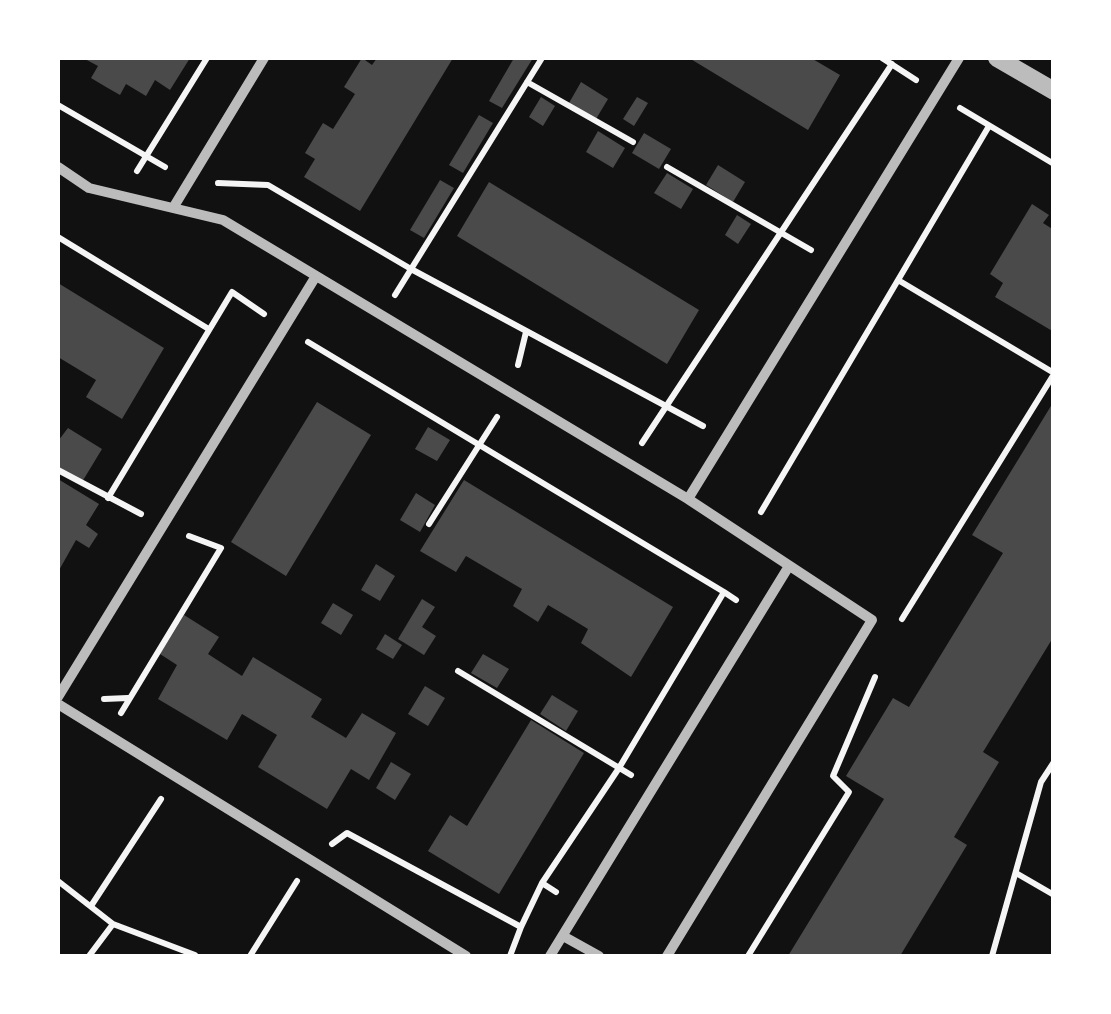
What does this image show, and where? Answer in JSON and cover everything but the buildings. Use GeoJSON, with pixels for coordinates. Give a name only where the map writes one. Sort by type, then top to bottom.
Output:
{"type":"FeatureCollection","features":[{"type":"Feature","properties":{"kind":"street"},"geometry":{"type":"LineString","coordinates":[[174,208],[264,58]]}},
{"type":"Feature","properties":{"kind":"street"},"geometry":{"type":"LineString","coordinates":[[688,499],[959,58]]}},
{"type":"Feature","properties":{"kind":"street"},"geometry":{"type":"LineString","coordinates":[[997,58],[1054,91]]}},
{"type":"Feature","properties":{"kind":"street"},"geometry":{"type":"LineString","coordinates":[[58,167],[90,188],[223,220],[688,499],[872,620],[668,956]]}},
{"type":"Feature","properties":{"kind":"street"},"geometry":{"type":"LineString","coordinates":[[316,276],[58,701],[466,956]]}},
{"type":"Feature","properties":{"kind":"street"},"geometry":{"type":"LineString","coordinates":[[550,956],[789,566]]}},
{"type":"Feature","properties":{"kind":"street"},"geometry":{"type":"LineString","coordinates":[[563,936],[599,956]]}},
{"type":"Feature","properties":{"kind":"path"},"geometry":{"type":"LineString","coordinates":[[122,196],[207,58]]}},
{"type":"Feature","properties":{"kind":"path"},"geometry":{"type":"LineString","coordinates":[[382,316],[542,58]]}},
{"type":"Feature","properties":{"kind":"path"},"geometry":{"type":"LineString","coordinates":[[882,58],[1054,164]]}},
{"type":"Feature","properties":{"kind":"path"},"geometry":{"type":"LineString","coordinates":[[628,463],[892,64]]}},
{"type":"Feature","properties":{"kind":"path"},"geometry":{"type":"LineString","coordinates":[[527,82],[633,142]]}},
{"type":"Feature","properties":{"kind":"path"},"geometry":{"type":"LineString","coordinates":[[58,105],[189,182],[268,185],[526,332],[726,437]]}},
{"type":"Feature","properties":{"kind":"path"},"geometry":{"type":"LineString","coordinates":[[746,537],[989,126]]}},
{"type":"Feature","properties":{"kind":"path"},"geometry":{"type":"LineString","coordinates":[[666,167],[833,263]]}},
{"type":"Feature","properties":{"kind":"path"},"geometry":{"type":"LineString","coordinates":[[58,238],[208,328]]}},
{"type":"Feature","properties":{"kind":"path"},"geometry":{"type":"LineString","coordinates":[[872,620],[893,634],[1054,374],[898,280]]}},
{"type":"Feature","properties":{"kind":"path"},"geometry":{"type":"LineString","coordinates":[[108,498],[232,292],[284,328],[480,443],[758,616]]}},
{"type":"Feature","properties":{"kind":"path"},"geometry":{"type":"LineString","coordinates":[[429,524],[512,394],[526,332]]}},
{"type":"Feature","properties":{"kind":"path"},"geometry":{"type":"LineString","coordinates":[[542,884],[620,768],[724,592]]}},
{"type":"Feature","properties":{"kind":"path"},"geometry":{"type":"LineString","coordinates":[[748,956],[849,792],[833,776],[880,666]]}},
{"type":"Feature","properties":{"kind":"path"},"geometry":{"type":"LineString","coordinates":[[458,671],[653,788]]}},
{"type":"Feature","properties":{"kind":"path"},"geometry":{"type":"LineString","coordinates":[[992,956],[1041,782],[1054,762]]}},
{"type":"Feature","properties":{"kind":"path"},"geometry":{"type":"LineString","coordinates":[[91,906],[175,776]]}},
{"type":"Feature","properties":{"kind":"path"},"geometry":{"type":"LineString","coordinates":[[250,956],[310,860],[347,833],[522,927],[510,956]]}},
{"type":"Feature","properties":{"kind":"path"},"geometry":{"type":"LineString","coordinates":[[1016,872],[1054,895]]}},
{"type":"Feature","properties":{"kind":"path"},"geometry":{"type":"LineString","coordinates":[[58,881],[113,924],[196,956]]}},
{"type":"Feature","properties":{"kind":"path"},"geometry":{"type":"LineString","coordinates":[[89,956],[113,924]]}}]}
